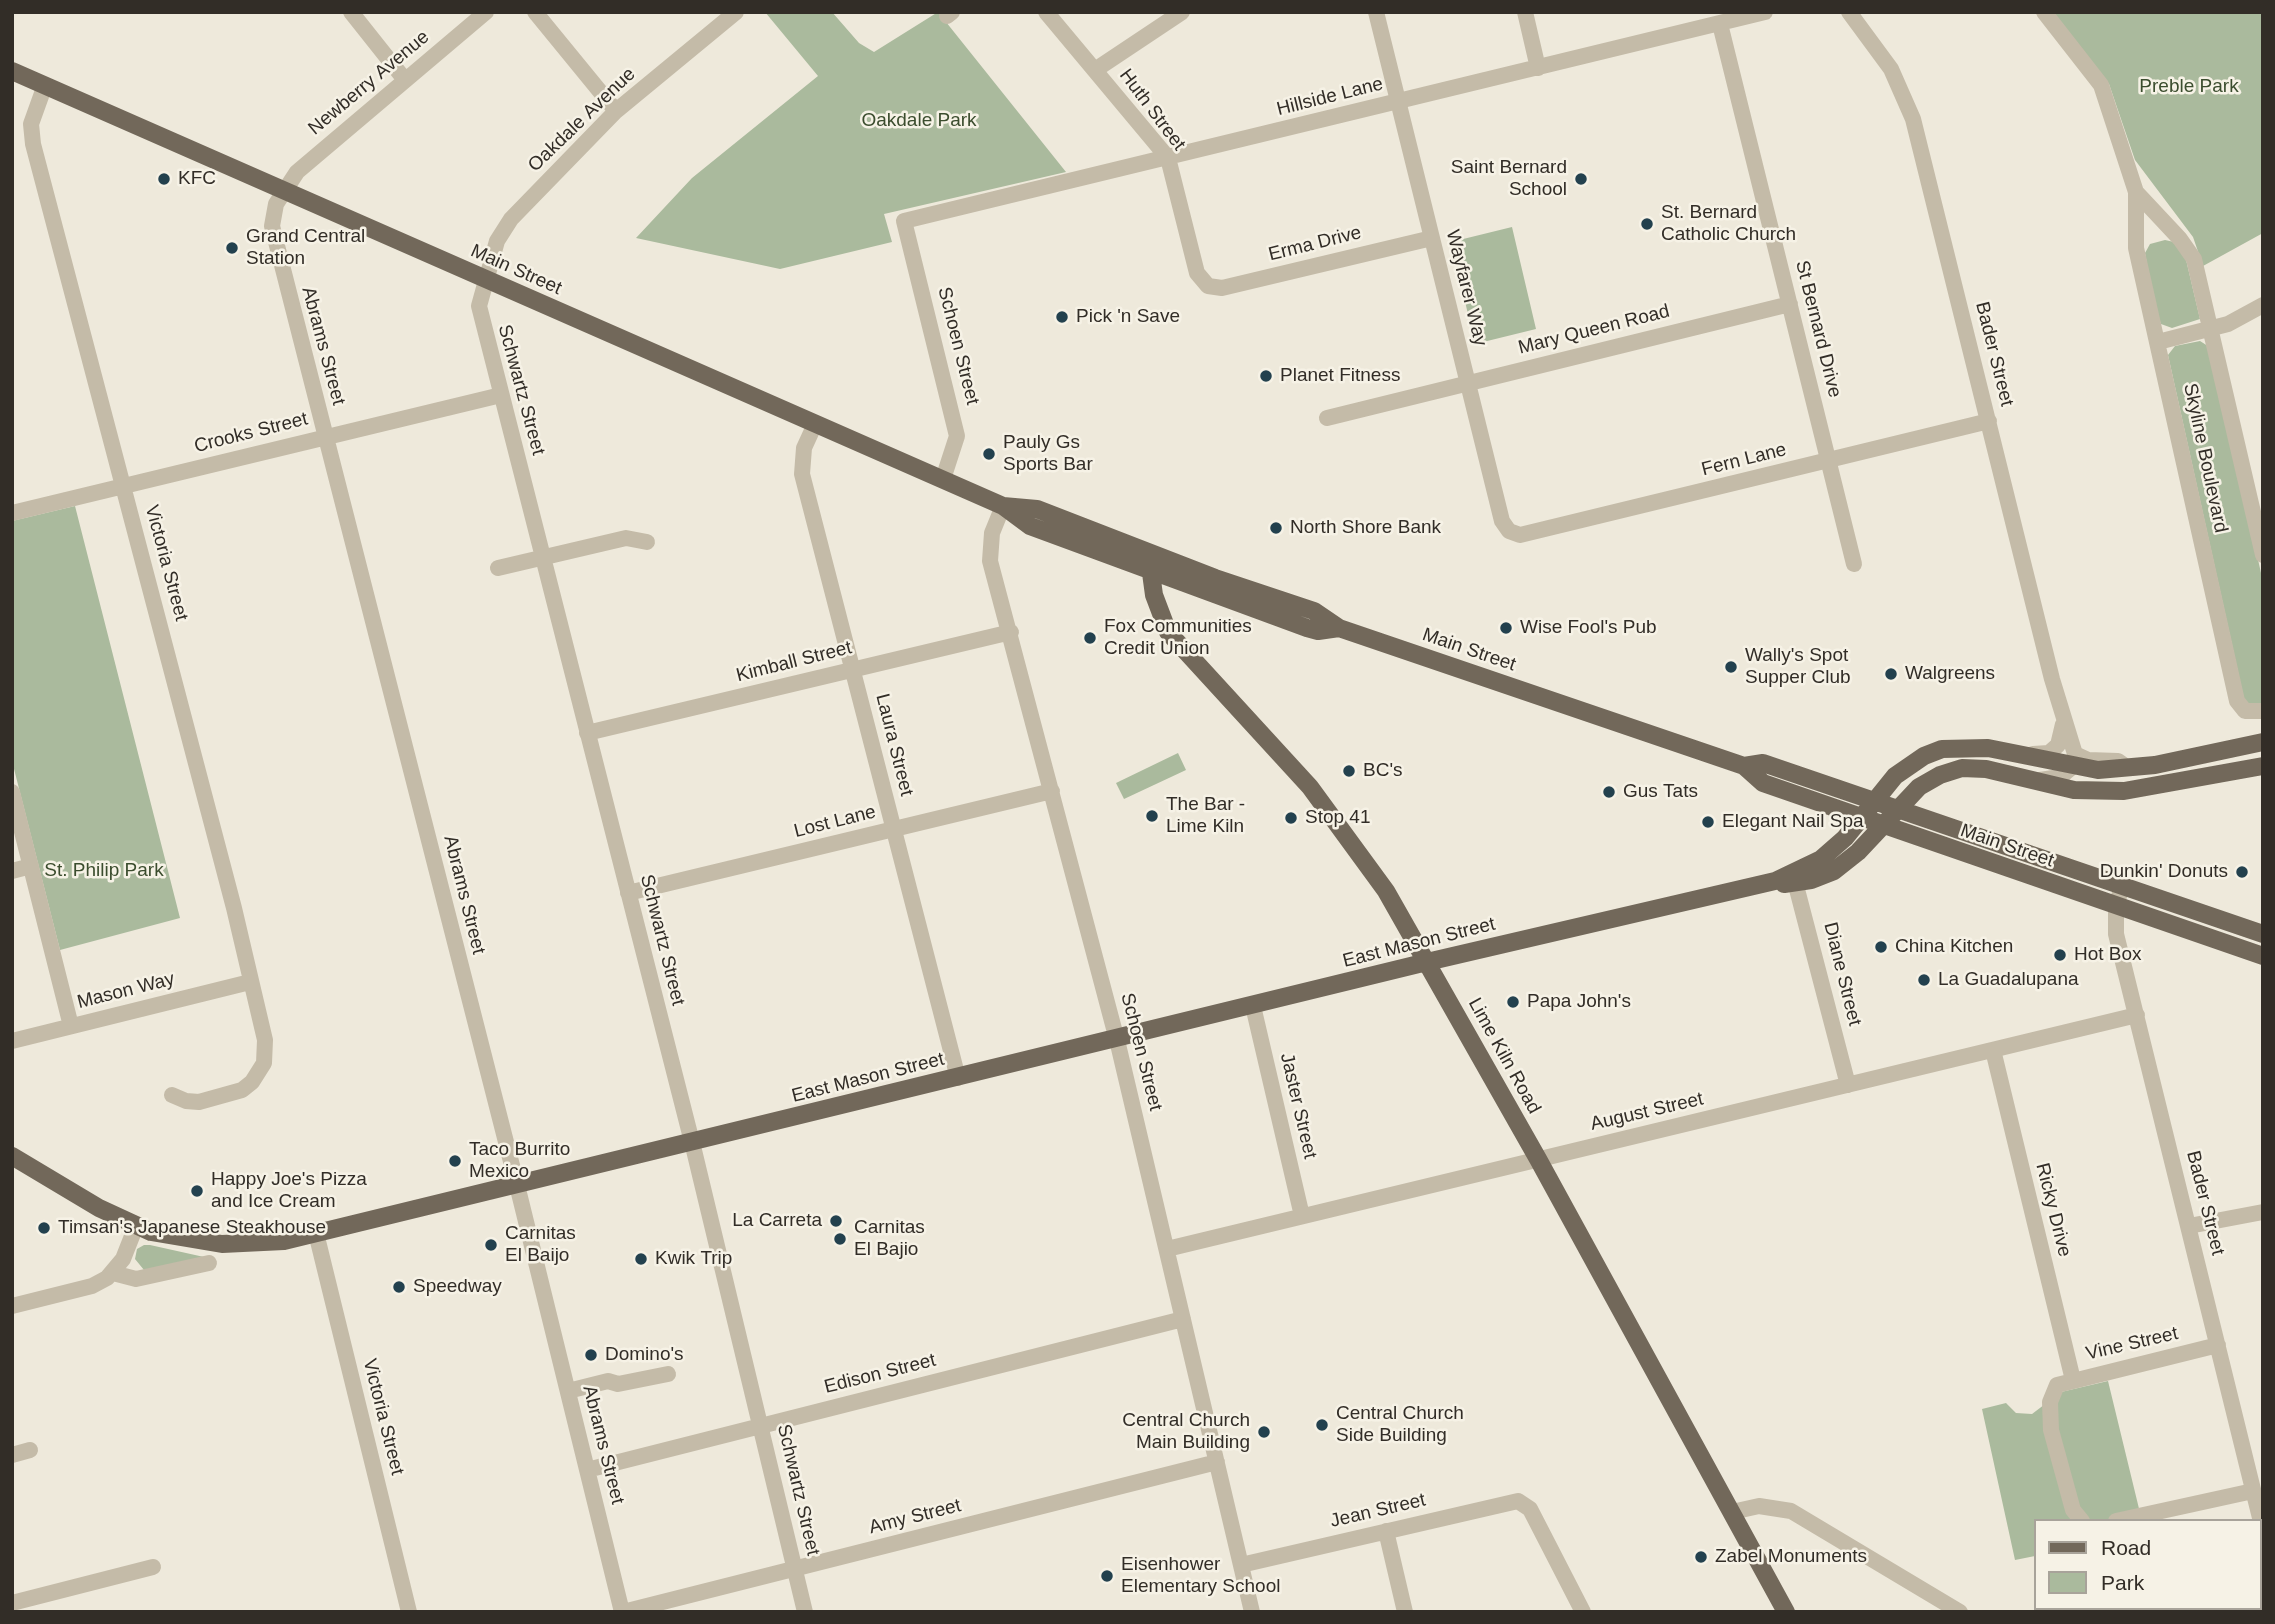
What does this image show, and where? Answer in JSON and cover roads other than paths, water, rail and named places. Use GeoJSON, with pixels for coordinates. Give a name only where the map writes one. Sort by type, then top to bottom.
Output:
{"type":"FeatureCollection","features":[{"type":"Feature","properties":{"kind":"main road","name":"Main Street"},"geometry":{"type":"LineString","coordinates":[[12,71],[943,479],[1003,506],[1030,526],[1151,573],[1310,629],[1339,628]]}},
{"type":"Feature","properties":{"kind":"main road","name":"Main Street"},"geometry":{"type":"LineString","coordinates":[[1003,506],[1037,509],[1314,611],[1339,628],[1744,766],[1763,783],[2263,956]]}},
{"type":"Feature","properties":{"kind":"main road","name":"Lime Kiln Road"},"geometry":{"type":"LineString","coordinates":[[1156,554],[1151,573],[1157,609],[1168,632],[1310,787],[1362,856],[1427,962],[1538,1159],[1786,1612]]}},
{"type":"Feature","properties":{"kind":"main road","name":"East Mason Street"},"geometry":{"type":"LineString","coordinates":[[1795,878],[1830,852],[1904,769],[1924,755],[1942,749],[1979,747],[2021,756],[2073,760],[2130,769],[2263,742]]}},
{"type":"Feature","properties":{"kind":"main road","name":"Main Street"},"geometry":{"type":"LineString","coordinates":[[1744,766],[1763,763],[1872,803],[2263,934]]}},
{"type":"Feature","properties":{"kind":"main road","name":"East Mason Street"},"geometry":{"type":"LineString","coordinates":[[12,1156],[99,1209],[136,1226],[174,1238],[222,1244],[284,1241],[1427,962],[1748,888],[1835,871],[1883,826],[1919,787],[1940,775],[1962,768],[1986,769],[2074,790],[2124,791],[2263,766]]}},
{"type":"Feature","properties":{"kind":"street"},"geometry":{"type":"LineString","coordinates":[[351,12],[405,80]]}},
{"type":"Feature","properties":{"kind":"street","name":"Newberry Avenue"},"geometry":{"type":"LineString","coordinates":[[284,191],[297,172],[486,12]]}},
{"type":"Feature","properties":{"kind":"street"},"geometry":{"type":"LineString","coordinates":[[535,12],[616,111]]}},
{"type":"Feature","properties":{"kind":"street","name":"Oakdale Avenue"},"geometry":{"type":"LineString","coordinates":[[484,279],[505,227],[616,111],[736,12]]}},
{"type":"Feature","properties":{"kind":"street","name":"Huth Street"},"geometry":{"type":"LineString","coordinates":[[1046,12],[1168,158],[1197,273],[1208,286]]}},
{"type":"Feature","properties":{"kind":"street"},"geometry":{"type":"LineString","coordinates":[[1095,71],[1182,12]]}},
{"type":"Feature","properties":{"kind":"street","name":"Wayfarer Way"},"geometry":{"type":"LineString","coordinates":[[1376,12],[1502,521],[1509,531]]}},
{"type":"Feature","properties":{"kind":"street"},"geometry":{"type":"LineString","coordinates":[[1525,12],[1538,68]]}},
{"type":"Feature","properties":{"kind":"street","name":"Hillside Lane"},"geometry":{"type":"LineString","coordinates":[[904,221],[1765,12]]}},
{"type":"Feature","properties":{"kind":"street","name":"Bader Street"},"geometry":{"type":"LineString","coordinates":[[1849,12],[1891,69],[1913,119],[2073,760]]}},
{"type":"Feature","properties":{"kind":"street","name":"Skyline Boulevard"},"geometry":{"type":"LineString","coordinates":[[2044,12],[2101,85],[2136,192],[2136,248],[2237,701],[2245,711],[2263,711]]}},
{"type":"Feature","properties":{"kind":"street","name":"St Bernard Drive"},"geometry":{"type":"LineString","coordinates":[[1720,24],[1854,564]]}},
{"type":"Feature","properties":{"kind":"street","name":"Victoria Street"},"geometry":{"type":"LineString","coordinates":[[45,85],[33,114],[31,133],[234,908],[266,1053],[258,1074],[234,1094],[199,1102],[186,1101],[172,1095]]}},
{"type":"Feature","properties":{"kind":"street","name":"Abrams Street"},"geometry":{"type":"LineString","coordinates":[[284,191],[274,211],[273,233],[517,1185],[623,1612]]}},
{"type":"Feature","properties":{"kind":"street","name":"Skyline Boulevard"},"geometry":{"type":"LineString","coordinates":[[2136,192],[2180,239],[2194,259],[2263,555]]}},
{"type":"Feature","properties":{"kind":"street","name":"Schoen Street"},"geometry":{"type":"LineString","coordinates":[[904,221],[957,436],[943,479]]}},
{"type":"Feature","properties":{"kind":"street","name":"Erma Drive"},"geometry":{"type":"LineString","coordinates":[[1208,286],[1222,288],[1432,237]]}},
{"type":"Feature","properties":{"kind":"street","name":"Schwartz Street"},"geometry":{"type":"LineString","coordinates":[[484,279],[480,315],[692,1142],[805,1612]]}},
{"type":"Feature","properties":{"kind":"street","name":"Mary Queen Road"},"geometry":{"type":"LineString","coordinates":[[1327,418],[1790,304]]}},
{"type":"Feature","properties":{"kind":"street"},"geometry":{"type":"LineString","coordinates":[[2158,342],[2212,328],[2263,305]]}},
{"type":"Feature","properties":{"kind":"street","name":"Crooks Street"},"geometry":{"type":"LineString","coordinates":[[12,513],[500,395]]}},
{"type":"Feature","properties":{"kind":"street","name":"Fern Lane"},"geometry":{"type":"LineString","coordinates":[[1509,531],[1520,536],[1989,421]]}},
{"type":"Feature","properties":{"kind":"street","name":"Laura Street"},"geometry":{"type":"LineString","coordinates":[[815,424],[804,448],[802,474],[958,1078]]}},
{"type":"Feature","properties":{"kind":"street","name":"Schoen Street"},"geometry":{"type":"LineString","coordinates":[[1003,506],[989,545],[990,561],[1011,632],[1116,1040],[1252,1612]]}},
{"type":"Feature","properties":{"kind":"street"},"geometry":{"type":"LineString","coordinates":[[498,568],[626,538],[647,542]]}},
{"type":"Feature","properties":{"kind":"street","name":"Kimball Street"},"geometry":{"type":"LineString","coordinates":[[587,733],[1011,632]]}},
{"type":"Feature","properties":{"kind":"street"},"geometry":{"type":"LineString","coordinates":[[2021,756],[2049,753],[2061,738],[2063,721]]}},
{"type":"Feature","properties":{"kind":"street"},"geometry":{"type":"LineString","coordinates":[[2029,781],[2060,777],[2073,760]]}},
{"type":"Feature","properties":{"kind":"street","name":"Lost Lane"},"geometry":{"type":"LineString","coordinates":[[628,893],[1052,791]]}},
{"type":"Feature","properties":{"kind":"street"},"geometry":{"type":"LineString","coordinates":[[12,792],[71,1026]]}},
{"type":"Feature","properties":{"kind":"street"},"geometry":{"type":"LineString","coordinates":[[12,871],[31,866]]}},
{"type":"Feature","properties":{"kind":"street","name":"Diane Street"},"geometry":{"type":"LineString","coordinates":[[1795,878],[1848,1085]]}},
{"type":"Feature","properties":{"kind":"street","name":"Bader Street"},"geometry":{"type":"LineString","coordinates":[[2122,887],[2116,906],[2116,934],[2260,1519]]}},
{"type":"Feature","properties":{"kind":"street","name":"Mason Way"},"geometry":{"type":"LineString","coordinates":[[12,1041],[250,982]]}},
{"type":"Feature","properties":{"kind":"street","name":"Jaster Street"},"geometry":{"type":"LineString","coordinates":[[1253,1006],[1302,1216]]}},
{"type":"Feature","properties":{"kind":"street","name":"August Street"},"geometry":{"type":"LineString","coordinates":[[1167,1249],[2137,1015]]}},
{"type":"Feature","properties":{"kind":"street","name":"Ricky Drive"},"geometry":{"type":"LineString","coordinates":[[1993,1050],[2065,1382]]}},
{"type":"Feature","properties":{"kind":"street"},"geometry":{"type":"LineString","coordinates":[[2189,1226],[2263,1212]]}},
{"type":"Feature","properties":{"kind":"street"},"geometry":{"type":"LineString","coordinates":[[12,1306],[93,1286],[113,1273],[123,1259],[136,1226]]}},
{"type":"Feature","properties":{"kind":"street","name":"Victoria Street"},"geometry":{"type":"LineString","coordinates":[[316,1233],[409,1612]]}},
{"type":"Feature","properties":{"kind":"street"},"geometry":{"type":"LineString","coordinates":[[113,1273],[136,1279],[209,1263]]}},
{"type":"Feature","properties":{"kind":"street","name":"Edison Street"},"geometry":{"type":"LineString","coordinates":[[587,1469],[1183,1319]]}},
{"type":"Feature","properties":{"kind":"street","name":"Vine Street"},"geometry":{"type":"LineString","coordinates":[[2065,1382],[2218,1345]]}},
{"type":"Feature","properties":{"kind":"street"},"geometry":{"type":"LineString","coordinates":[[568,1391],[608,1381],[618,1384],[668,1374]]}},
{"type":"Feature","properties":{"kind":"street"},"geometry":{"type":"LineString","coordinates":[[2065,1382],[2050,1402],[2051,1430],[2073,1510],[2080,1519]]}},
{"type":"Feature","properties":{"kind":"street"},"geometry":{"type":"LineString","coordinates":[[12,1455],[30,1450]]}},
{"type":"Feature","properties":{"kind":"street","name":"Amy Street"},"geometry":{"type":"LineString","coordinates":[[623,1612],[1217,1462]]}},
{"type":"Feature","properties":{"kind":"street"},"geometry":{"type":"LineString","coordinates":[[2125,1519],[2253,1491]]}},
{"type":"Feature","properties":{"kind":"street","name":"Jean Street"},"geometry":{"type":"LineString","coordinates":[[1241,1565],[1513,1501],[1524,1503],[1583,1612]]}},
{"type":"Feature","properties":{"kind":"street"},"geometry":{"type":"LineString","coordinates":[[1732,1512],[1759,1506],[1791,1511],[1960,1612]]}},
{"type":"Feature","properties":{"kind":"street"},"geometry":{"type":"LineString","coordinates":[[1386,1531],[1405,1612]]}},
{"type":"Feature","properties":{"kind":"street"},"geometry":{"type":"LineString","coordinates":[[12,1602],[153,1567]]}},
{"type":"Feature","properties":{"kind":"place","name":"KFC"},"geometry":{"type":"Point","coordinates":[164,179]}},
{"type":"Feature","properties":{"kind":"place","name":"Saint Bernard School"},"geometry":{"type":"Point","coordinates":[1581,179]}},
{"type":"Feature","properties":{"kind":"place","name":"St. Bernard Catholic Church"},"geometry":{"type":"Point","coordinates":[1647,224]}},
{"type":"Feature","properties":{"kind":"place","name":"Grand Central Station"},"geometry":{"type":"Point","coordinates":[232,248]}},
{"type":"Feature","properties":{"kind":"place","name":"Pick 'n Save"},"geometry":{"type":"Point","coordinates":[1062,317]}},
{"type":"Feature","properties":{"kind":"place","name":"Planet Fitness"},"geometry":{"type":"Point","coordinates":[1266,376]}},
{"type":"Feature","properties":{"kind":"place","name":"Pauly Gs Sports Bar"},"geometry":{"type":"Point","coordinates":[989,454]}},
{"type":"Feature","properties":{"kind":"place","name":"North Shore Bank"},"geometry":{"type":"Point","coordinates":[1276,528]}},
{"type":"Feature","properties":{"kind":"place","name":"Wise Fool's Pub"},"geometry":{"type":"Point","coordinates":[1506,628]}},
{"type":"Feature","properties":{"kind":"place","name":"Fox Communities Credit Union"},"geometry":{"type":"Point","coordinates":[1090,638]}},
{"type":"Feature","properties":{"kind":"place","name":"Wally's Spot Supper Club"},"geometry":{"type":"Point","coordinates":[1731,667]}},
{"type":"Feature","properties":{"kind":"place","name":"Walgreens"},"geometry":{"type":"Point","coordinates":[1891,674]}},
{"type":"Feature","properties":{"kind":"place","name":"BC's"},"geometry":{"type":"Point","coordinates":[1349,771]}},
{"type":"Feature","properties":{"kind":"place","name":"Gus Tats"},"geometry":{"type":"Point","coordinates":[1609,792]}},
{"type":"Feature","properties":{"kind":"place","name":"The Bar - Lime Kiln"},"geometry":{"type":"Point","coordinates":[1152,816]}},
{"type":"Feature","properties":{"kind":"place","name":"Stop 41"},"geometry":{"type":"Point","coordinates":[1291,818]}},
{"type":"Feature","properties":{"kind":"place","name":"Elegant Nail Spa"},"geometry":{"type":"Point","coordinates":[1708,822]}},
{"type":"Feature","properties":{"kind":"place","name":"Dunkin' Donuts"},"geometry":{"type":"Point","coordinates":[2242,872]}},
{"type":"Feature","properties":{"kind":"place","name":"China Kitchen"},"geometry":{"type":"Point","coordinates":[1881,947]}},
{"type":"Feature","properties":{"kind":"place","name":"Hot Box"},"geometry":{"type":"Point","coordinates":[2060,955]}},
{"type":"Feature","properties":{"kind":"place","name":"La Guadalupana"},"geometry":{"type":"Point","coordinates":[1924,980]}},
{"type":"Feature","properties":{"kind":"place","name":"Papa John's"},"geometry":{"type":"Point","coordinates":[1513,1002]}},
{"type":"Feature","properties":{"kind":"place","name":"Taco Burrito Mexico"},"geometry":{"type":"Point","coordinates":[455,1161]}},
{"type":"Feature","properties":{"kind":"place","name":"Happy Joe's Pizza and Ice Cream"},"geometry":{"type":"Point","coordinates":[197,1191]}},
{"type":"Feature","properties":{"kind":"place","name":"La Carreta"},"geometry":{"type":"Point","coordinates":[836,1221]}},
{"type":"Feature","properties":{"kind":"place","name":"Timsan's Japanese Steakhouse"},"geometry":{"type":"Point","coordinates":[44,1228]}},
{"type":"Feature","properties":{"kind":"place","name":"Carnitas El Bajio"},"geometry":{"type":"Point","coordinates":[840,1239]}},
{"type":"Feature","properties":{"kind":"place","name":"Carnitas El Baijo"},"geometry":{"type":"Point","coordinates":[491,1245]}},
{"type":"Feature","properties":{"kind":"place","name":"Kwik Trip"},"geometry":{"type":"Point","coordinates":[641,1259]}},
{"type":"Feature","properties":{"kind":"place","name":"Speedway"},"geometry":{"type":"Point","coordinates":[399,1287]}},
{"type":"Feature","properties":{"kind":"place","name":"Domino's"},"geometry":{"type":"Point","coordinates":[591,1355]}},
{"type":"Feature","properties":{"kind":"place","name":"Central Church Side Building"},"geometry":{"type":"Point","coordinates":[1322,1425]}},
{"type":"Feature","properties":{"kind":"place","name":"Central Church Main Building"},"geometry":{"type":"Point","coordinates":[1264,1432]}},
{"type":"Feature","properties":{"kind":"place","name":"Zabel Monuments"},"geometry":{"type":"Point","coordinates":[1701,1557]}},
{"type":"Feature","properties":{"kind":"place","name":"Eisenhower Elementary School"},"geometry":{"type":"Point","coordinates":[1107,1576]}},
{"type":"Feature","properties":{"kind":"park label","name":"Preble Park"},"geometry":{"type":"Point","coordinates":[2189,87]}},
{"type":"Feature","properties":{"kind":"park label","name":"Oakdale Park"},"geometry":{"type":"Point","coordinates":[919,121]}},
{"type":"Feature","properties":{"kind":"park label","name":"St. Philip Park"},"geometry":{"type":"Point","coordinates":[104,871]}}]}
